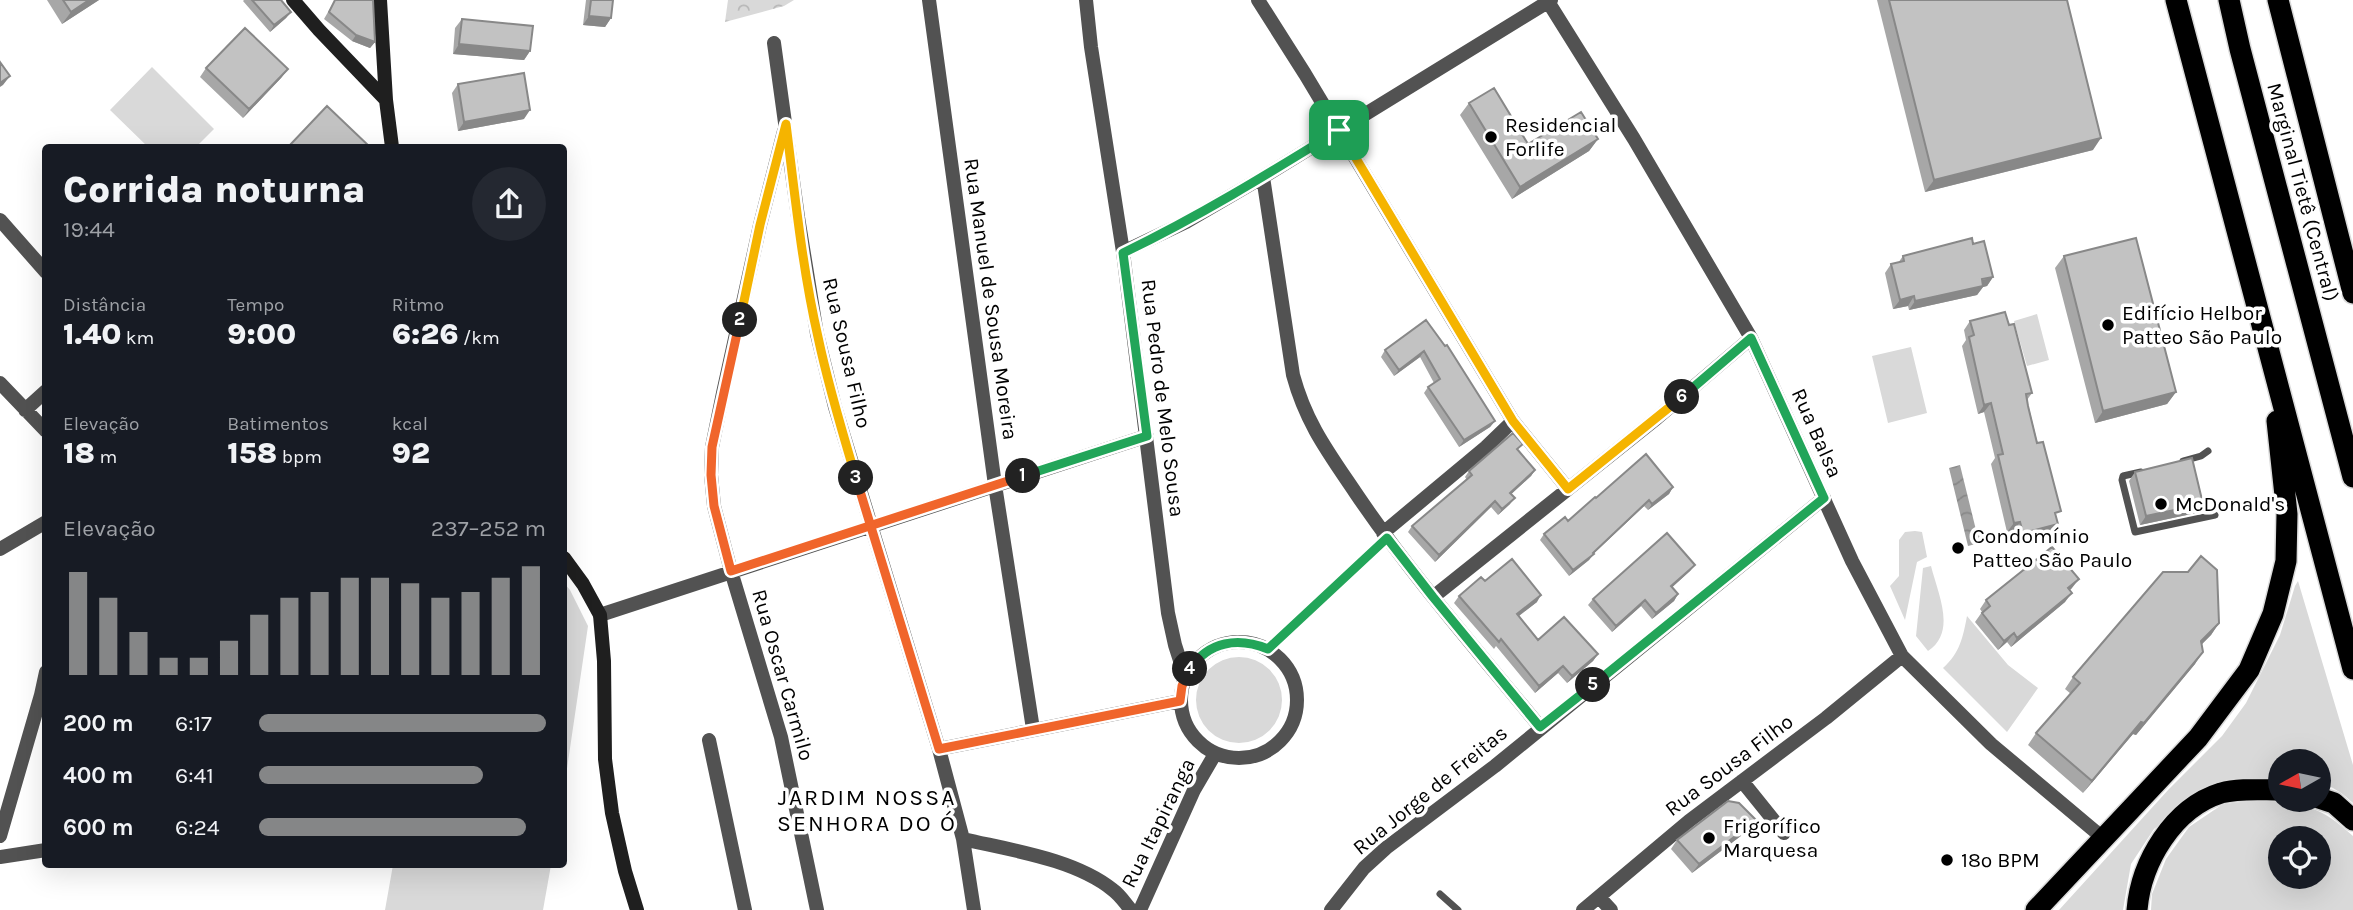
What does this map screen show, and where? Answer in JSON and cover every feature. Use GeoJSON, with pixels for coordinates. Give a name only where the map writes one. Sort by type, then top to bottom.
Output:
{"type":"FeatureCollection","features":[{"type":"Feature","properties":{"kind":"highway"},"geometry":{"type":"LineString","coordinates":[[2176,0],[2353,669]]}},
{"type":"Feature","properties":{"kind":"highway"},"geometry":{"type":"LineString","coordinates":[[2221,0],[2239,49]]}},
{"type":"Feature","properties":{"kind":"highway","name":"Marginal Tietê (Central)"},"geometry":{"type":"LineString","coordinates":[[2229,0],[2239,49],[2353,477]]}},
{"type":"Feature","properties":{"kind":"highway"},"geometry":{"type":"LineString","coordinates":[[2278,0],[2353,293]]}},
{"type":"Feature","properties":{"kind":"highway"},"geometry":{"type":"LineString","coordinates":[[2036,910],[2198,738],[2249,670],[2273,614],[2286,561],[2287,514],[2276,413],[2280,392]]}},
{"type":"Feature","properties":{"kind":"highway"},"geometry":{"type":"LineString","coordinates":[[2137,910],[2139,891],[2155,854],[2168,831],[2185,814],[2222,793],[2268,790]]}},
{"type":"Feature","properties":{"kind":"highway"},"geometry":{"type":"LineString","coordinates":[[2331,802],[2353,820]]}},
{"type":"Feature","properties":{"kind":"main road"},"geometry":{"type":"LineString","coordinates":[[293,0],[386,100]]}},
{"type":"Feature","properties":{"kind":"main road"},"geometry":{"type":"LineString","coordinates":[[380,0],[392,144]]}},
{"type":"Feature","properties":{"kind":"main road"},"geometry":{"type":"LineString","coordinates":[[567,562],[600,615],[604,661],[604,760],[625,871],[637,910]]}},
{"type":"Feature","properties":{"kind":"street","name":"Rua Manuel de Sousa Moreira"},"geometry":{"type":"LineString","coordinates":[[929,0],[995,485],[1032,729]]}},
{"type":"Feature","properties":{"kind":"street","name":"Rua Pedro de Melo Sousa"},"geometry":{"type":"LineString","coordinates":[[1086,0],[1123,253],[1168,613],[1185,676]]}},
{"type":"Feature","properties":{"kind":"street"},"geometry":{"type":"LineString","coordinates":[[1258,0],[1513,421],[1568,489]]}},
{"type":"Feature","properties":{"kind":"street"},"geometry":{"type":"LineString","coordinates":[[1123,253],[1186,222],[1263,177],[1549,1]]}},
{"type":"Feature","properties":{"kind":"street","name":"Rua Balsa"},"geometry":{"type":"LineString","coordinates":[[1549,1],[1751,338],[1852,561],[1902,656],[1991,744],[2103,838]]}},
{"type":"Feature","properties":{"kind":"street","name":"Rua Sousa Filho"},"geometry":{"type":"LineString","coordinates":[[774,43],[817,334],[835,407],[939,749],[963,839],[974,910]]}},
{"type":"Feature","properties":{"kind":"street","name":"Rua Oscar Carmilo"},"geometry":{"type":"LineString","coordinates":[[786,124],[760,225],[712,447],[711,475],[714,506],[731,571],[781,737],[817,910]]}},
{"type":"Feature","properties":{"kind":"street"},"geometry":{"type":"LineString","coordinates":[[1263,177],[1293,375],[1300,403],[1312,428],[1385,535],[1540,727]]}},
{"type":"Feature","properties":{"kind":"street"},"geometry":{"type":"LineString","coordinates":[[0,220],[42,267]]}},
{"type":"Feature","properties":{"kind":"street"},"geometry":{"type":"LineString","coordinates":[[1433,597],[1657,418],[1751,338]]}},
{"type":"Feature","properties":{"kind":"street"},"geometry":{"type":"LineString","coordinates":[[0,383],[42,426]]}},
{"type":"Feature","properties":{"kind":"street"},"geometry":{"type":"LineString","coordinates":[[25,410],[42,395]]}},
{"type":"Feature","properties":{"kind":"street"},"geometry":{"type":"LineString","coordinates":[[1385,535],[1513,421]]}},
{"type":"Feature","properties":{"kind":"street"},"geometry":{"type":"LineString","coordinates":[[600,615],[1147,436]]}},
{"type":"Feature","properties":{"kind":"street","name":"Rua Jorge de Freitas"},"geometry":{"type":"LineString","coordinates":[[1331,910],[1364,868],[1386,848],[1494,766],[1824,498]]}},
{"type":"Feature","properties":{"kind":"street"},"geometry":{"type":"LineString","coordinates":[[0,549],[42,524]]}},
{"type":"Feature","properties":{"kind":"street"},"geometry":{"type":"LineString","coordinates":[[1246,642],[1268,649],[1283,662],[1293,679],[1297,698],[1295,718],[1286,736],[1272,749],[1254,757],[1234,759],[1215,754],[1189,733],[1182,718],[1180,701],[1185,676],[1196,660],[1223,643],[1246,642]]}},
{"type":"Feature","properties":{"kind":"street","name":"Rua Sousa Filho"},"geometry":{"type":"LineString","coordinates":[[1583,910],[1689,821],[1902,656]]}},
{"type":"Feature","properties":{"kind":"street"},"geometry":{"type":"LineString","coordinates":[[0,836],[42,690]]}},
{"type":"Feature","properties":{"kind":"street"},"geometry":{"type":"LineString","coordinates":[[939,749],[1180,701]]}},
{"type":"Feature","properties":{"kind":"street"},"geometry":{"type":"LineString","coordinates":[[709,740],[745,910]]}},
{"type":"Feature","properties":{"kind":"street","name":"Rua Itapiranga"},"geometry":{"type":"LineString","coordinates":[[1140,910],[1194,790],[1215,754]]}},
{"type":"Feature","properties":{"kind":"street"},"geometry":{"type":"LineString","coordinates":[[1742,781],[1784,833]]}},
{"type":"Feature","properties":{"kind":"street"},"geometry":{"type":"LineString","coordinates":[[963,839],[1064,865],[1113,890],[1131,910]]}},
{"type":"Feature","properties":{"kind":"street"},"geometry":{"type":"LineString","coordinates":[[0,857],[42,851]]}},
{"type":"Feature","properties":{"kind":"street"},"geometry":{"type":"LineString","coordinates":[[1599,897],[1611,910]]}},
{"type":"Feature","properties":{"kind":"lane"},"geometry":{"type":"LineString","coordinates":[[2176,463],[2201,457],[2208,452]]}},
{"type":"Feature","properties":{"kind":"lane"},"geometry":{"type":"LineString","coordinates":[[2151,469],[2123,476],[2135,532],[2215,515]]}},
{"type":"Feature","properties":{"kind":"lane"},"geometry":{"type":"LineString","coordinates":[[1268,649],[1385,535]]}},
{"type":"Feature","properties":{"kind":"lane"},"geometry":{"type":"LineString","coordinates":[[1440,894],[1458,910]]}},
{"type":"Feature","properties":{"kind":"green space"},"geometry":{"type":"Polygon","coordinates":[[[728,0],[794,0],[784,6],[725,22],[728,0]]]}},
{"type":"Feature","properties":{"kind":"green space"},"geometry":{"type":"Polygon","coordinates":[[[152,67],[214,129],[199,144],[145,144],[110,110],[152,67]]]}},
{"type":"Feature","properties":{"kind":"green space"},"geometry":{"type":"Polygon","coordinates":[[[2037,314],[2049,360],[2027,366],[2014,321],[2037,314]]]}},
{"type":"Feature","properties":{"kind":"green space"},"geometry":{"type":"Polygon","coordinates":[[[1911,347],[1927,413],[1888,423],[1872,356],[1911,347]]]}},
{"type":"Feature","properties":{"kind":"green space"},"geometry":{"type":"Polygon","coordinates":[[[1905,532],[1922,532],[1927,557],[1917,562],[1905,620],[1890,586],[1899,576],[1899,540],[1905,532]]]}},
{"type":"Feature","properties":{"kind":"green space"},"geometry":{"type":"Polygon","coordinates":[[[1931,566],[1941,600],[1944,623],[1937,643],[1928,651],[1916,636],[1923,568],[1931,566]]]}},
{"type":"Feature","properties":{"kind":"green space"},"geometry":{"type":"Polygon","coordinates":[[[2298,581],[2353,765],[2353,803],[2331,787],[2331,749],[2268,749],[2268,780],[2187,803],[2154,829],[2131,864],[2123,910],[2059,910],[2169,789],[2222,736],[2246,703],[2280,635],[2298,581]]]}},
{"type":"Feature","properties":{"kind":"green space"},"geometry":{"type":"Polygon","coordinates":[[[567,586],[588,626],[567,769],[567,586]]]}},
{"type":"Feature","properties":{"kind":"green space"},"geometry":{"type":"Polygon","coordinates":[[[1967,616],[2008,665],[2038,688],[2007,732],[1943,668],[1957,650],[1967,616]]]}},
{"type":"Feature","properties":{"kind":"green space"},"geometry":{"type":"Polygon","coordinates":[[[1239,657],[1263,664],[1275,676],[1282,700],[1275,724],[1263,736],[1239,743],[1215,736],[1203,724],[1196,700],[1203,676],[1215,664],[1239,657]]]}},
{"type":"Feature","properties":{"kind":"green space"},"geometry":{"type":"Polygon","coordinates":[[[2268,799],[2268,812],[2319,812],[2333,819],[2353,836],[2353,910],[2151,910],[2152,894],[2166,859],[2189,827],[2223,804],[2268,799]]]}},
{"type":"Feature","properties":{"kind":"green space"},"geometry":{"type":"Polygon","coordinates":[[[392,868],[550,868],[543,910],[385,910],[392,868]]]}},
{"type":"Feature","properties":{"kind":"water"},"geometry":{"type":"Polygon","coordinates":[[[1960,465],[1976,530],[1979,530],[1983,542],[1968,546],[1949,468],[1960,465]]]}},
{"type":"Feature","properties":{"kind":"building"},"geometry":{"type":"Polygon","coordinates":[[[63,0],[89,0],[71,12],[63,0]]]}},
{"type":"Feature","properties":{"kind":"building"},"geometry":{"type":"Polygon","coordinates":[[[252,0],[281,0],[291,12],[274,25],[252,0]]]}},
{"type":"Feature","properties":{"kind":"building"},"geometry":{"type":"Polygon","coordinates":[[[335,0],[373,0],[375,42],[356,35],[329,12],[335,0]]]}},
{"type":"Feature","properties":{"kind":"building"},"geometry":{"type":"Polygon","coordinates":[[[591,0],[613,0],[611,18],[589,16],[591,0]]]}},
{"type":"Feature","properties":{"kind":"building"},"geometry":{"type":"Polygon","coordinates":[[[1889,0],[2067,0],[2101,138],[1934,180],[1889,0]]]}},
{"type":"Feature","properties":{"kind":"building"},"geometry":{"type":"Polygon","coordinates":[[[462,19],[533,26],[530,51],[459,44],[462,19]]]}},
{"type":"Feature","properties":{"kind":"building"},"geometry":{"type":"Polygon","coordinates":[[[245,28],[288,69],[249,109],[206,68],[245,28]]]}},
{"type":"Feature","properties":{"kind":"building"},"geometry":{"type":"Polygon","coordinates":[[[0,62],[10,76],[0,83],[0,62]]]}},
{"type":"Feature","properties":{"kind":"building"},"geometry":{"type":"Polygon","coordinates":[[[524,73],[530,110],[464,122],[458,84],[524,73]]]}},
{"type":"Feature","properties":{"kind":"building","name":"Residencial Forlife"},"geometry":{"type":"Polygon","coordinates":[[[1494,88],[1528,144],[1581,112],[1598,139],[1520,187],[1469,103],[1494,88]]]}},
{"type":"Feature","properties":{"kind":"building"},"geometry":{"type":"Polygon","coordinates":[[[327,106],[367,144],[291,144],[327,106]]]}},
{"type":"Feature","properties":{"kind":"building"},"geometry":{"type":"Polygon","coordinates":[[[1972,238],[1973,244],[1984,241],[1993,277],[1982,279],[1983,286],[1915,301],[1914,296],[1900,300],[1891,264],[1904,261],[1903,256],[1972,238]]]}},
{"type":"Feature","properties":{"kind":"building","name":"Edifício Helbor Patteo São Paulo"},"geometry":{"type":"Polygon","coordinates":[[[2136,238],[2176,392],[2103,411],[2064,256],[2136,238]]]}},
{"type":"Feature","properties":{"kind":"building"},"geometry":{"type":"Polygon","coordinates":[[[2005,312],[2009,325],[2014,324],[2032,393],[2026,394],[2037,443],[2043,442],[2061,511],[2055,513],[2058,524],[2023,533],[2020,522],[2014,523],[1998,455],[2003,454],[1991,403],[1984,405],[1969,337],[1974,335],[1970,321],[2005,312]]]}},
{"type":"Feature","properties":{"kind":"building"},"geometry":{"type":"Polygon","coordinates":[[[1426,320],[1445,346],[1447,345],[1495,421],[1464,440],[1428,387],[1440,379],[1424,351],[1399,370],[1385,350],[1426,320]]]}},
{"type":"Feature","properties":{"kind":"building"},"geometry":{"type":"Polygon","coordinates":[[[1513,433],[1523,444],[1517,449],[1535,470],[1510,493],[1515,498],[1502,509],[1495,501],[1439,555],[1412,526],[1472,475],[1469,471],[1513,433]]]}},
{"type":"Feature","properties":{"kind":"building"},"geometry":{"type":"Polygon","coordinates":[[[1646,454],[1673,487],[1652,504],[1649,500],[1594,554],[1573,570],[1544,534],[1565,517],[1568,521],[1646,454]]]}},
{"type":"Feature","properties":{"kind":"building"},"geometry":{"type":"Polygon","coordinates":[[[2192,458],[2203,504],[2146,516],[2135,472],[2192,458]]]}},
{"type":"Feature","properties":{"kind":"building"},"geometry":{"type":"Polygon","coordinates":[[[1667,533],[1695,565],[1671,586],[1678,594],[1656,613],[1645,600],[1616,626],[1593,599],[1667,533]]]}},
{"type":"Feature","properties":{"kind":"building"},"geometry":{"type":"Polygon","coordinates":[[[2052,547],[2079,579],[2068,588],[2072,593],[2017,638],[2014,633],[2004,641],[1982,613],[1990,606],[1986,600],[2052,547]]]}},
{"type":"Feature","properties":{"kind":"building"},"geometry":{"type":"Polygon","coordinates":[[[2201,556],[2217,570],[2219,623],[2201,641],[2203,652],[2092,781],[2036,733],[2080,683],[2073,677],[2163,572],[2188,572],[2201,556]]]}},
{"type":"Feature","properties":{"kind":"building"},"geometry":{"type":"Polygon","coordinates":[[[1512,559],[1541,595],[1517,614],[1538,640],[1564,617],[1598,654],[1572,676],[1563,666],[1539,686],[1501,639],[1499,642],[1459,596],[1481,577],[1485,581],[1512,559]]]}},
{"type":"Feature","properties":{"kind":"building","name":"Frigorífico Marquesa"},"geometry":{"type":"Polygon","coordinates":[[[1728,801],[1739,803],[1756,820],[1699,864],[1677,840],[1728,801]]]}},
{"type":"Feature","properties":{"kind":"place","name":"Residencial Forlife"},"geometry":{"type":"Point","coordinates":[1491,137]}},
{"type":"Feature","properties":{"kind":"place","name":"Edifício Helbor Patteo São Paulo"},"geometry":{"type":"Point","coordinates":[2108,325]}},
{"type":"Feature","properties":{"kind":"place","name":"McDonald's"},"geometry":{"type":"Point","coordinates":[2161,504]}},
{"type":"Feature","properties":{"kind":"place","name":"Condomínio Patteo São Paulo"},"geometry":{"type":"Point","coordinates":[1958,548]}},
{"type":"Feature","properties":{"kind":"place","name":"Frigorífico Marquesa"},"geometry":{"type":"Point","coordinates":[1709,838]}},
{"type":"Feature","properties":{"kind":"place","name":"18º BPM"},"geometry":{"type":"Point","coordinates":[1947,860]}},
{"type":"Feature","properties":{"kind":"district","name":"JARDIM NOSSA SENHORA DO Ó"},"geometry":{"type":"Point","coordinates":[867,810]}},
{"type":"Feature","properties":{"kind":"route"},"geometry":{"type":"LineString","coordinates":[[1339,130],[1186,222],[1123,253],[1147,436],[871,526],[731,571],[714,506],[712,447],[760,225],[786,124],[817,334],[835,407],[871,526],[939,749],[1180,701],[1185,676],[1196,660],[1208,650],[1223,643],[1238,641],[1268,649],[1387,538],[1540,727],[1824,498],[1751,338],[1568,489],[1513,421],[1339,130]]}}]}
